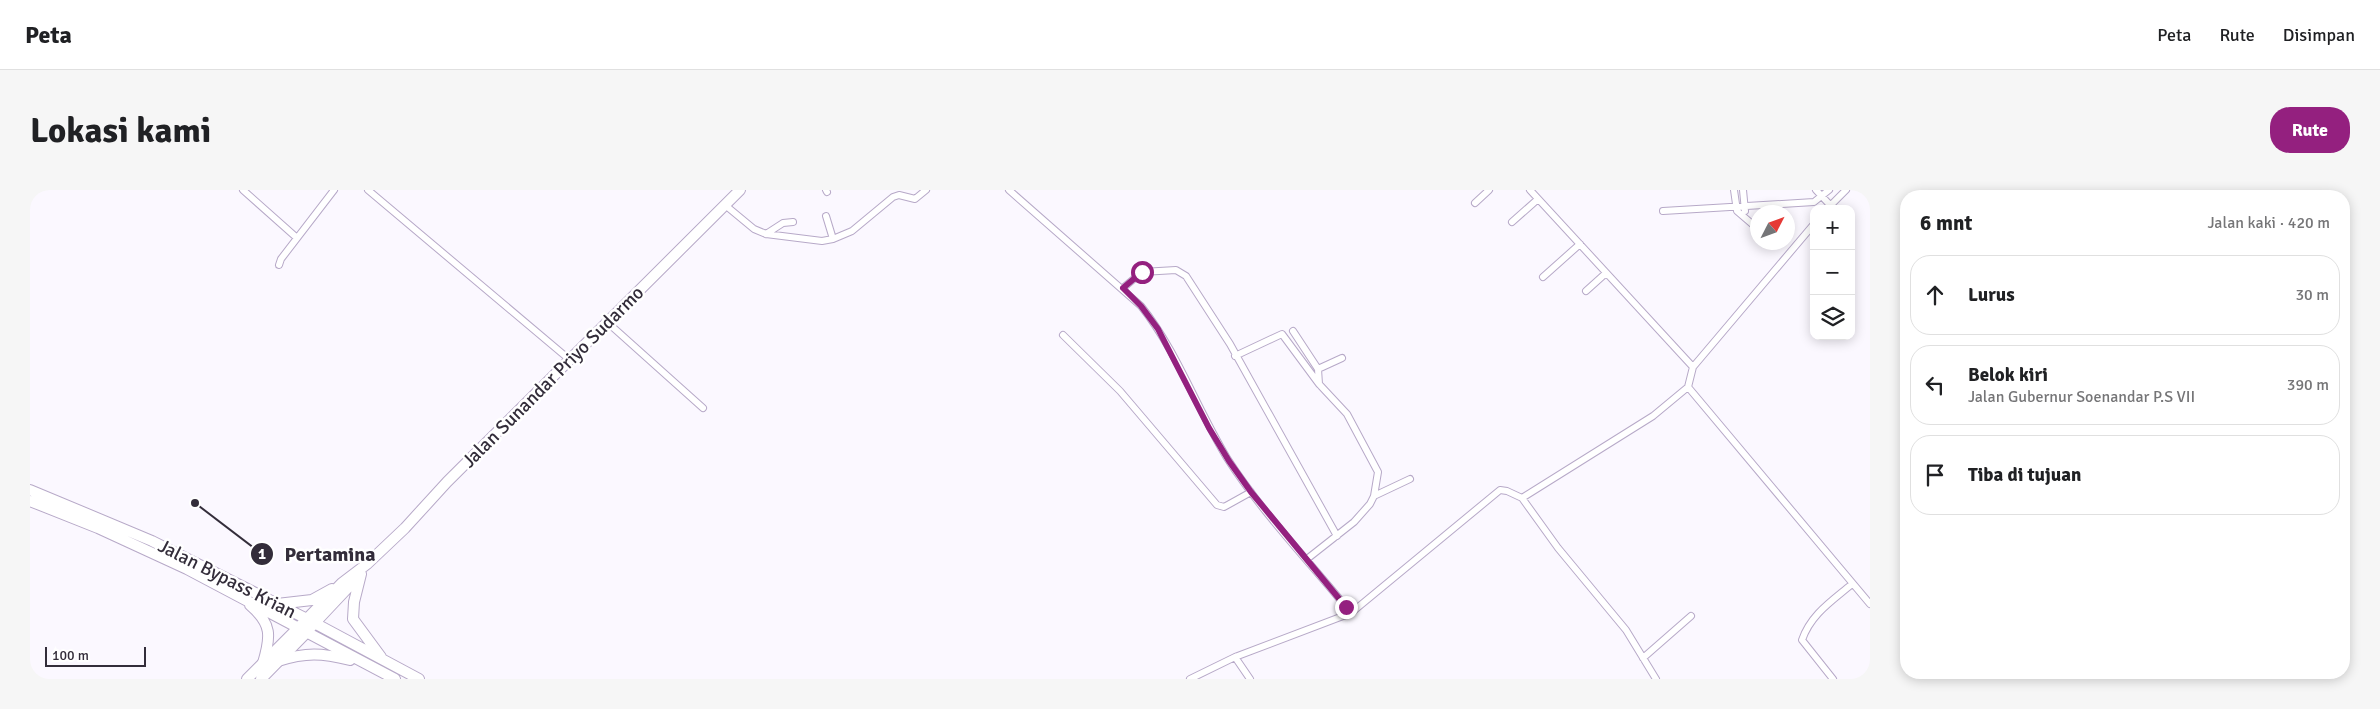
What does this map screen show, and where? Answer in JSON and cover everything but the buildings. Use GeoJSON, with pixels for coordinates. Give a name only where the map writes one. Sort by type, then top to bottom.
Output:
{"type":"FeatureCollection","features":[{"type":"Feature","properties":{"kind":"main road","name":"Jalan Sunandar Priyo Sudarmo"},"geometry":{"type":"LineString","coordinates":[[311,622],[342,583],[367,564],[740,190]]}},
{"type":"Feature","properties":{"kind":"main road","name":"Jalan Bypass Krian"},"geometry":{"type":"LineString","coordinates":[[30,490],[152,541],[419,679]]}},
{"type":"Feature","properties":{"kind":"main road","name":"Jalan Bypass Krian"},"geometry":{"type":"LineString","coordinates":[[30,501],[98,528],[239,595],[395,679]]}},
{"type":"Feature","properties":{"kind":"main road","name":"Jalan Sunandar Priyo Sudarmo"},"geometry":{"type":"LineString","coordinates":[[248,679],[263,663],[303,630],[361,574],[367,564]]}},
{"type":"Feature","properties":{"kind":"main road"},"geometry":{"type":"LineString","coordinates":[[361,574],[352,619],[385,662]]}},
{"type":"Feature","properties":{"kind":"main road"},"geometry":{"type":"LineString","coordinates":[[276,604],[312,600],[342,583]]}},
{"type":"Feature","properties":{"kind":"main road"},"geometry":{"type":"LineString","coordinates":[[239,595],[260,615],[269,631],[269,644],[263,663]]}},
{"type":"Feature","properties":{"kind":"main road","name":"Jalan Sunandar Priyo Sudarmo"},"geometry":{"type":"LineString","coordinates":[[261,679],[303,630]]}},
{"type":"Feature","properties":{"kind":"main road"},"geometry":{"type":"LineString","coordinates":[[278,661],[303,654],[317,654],[361,662]]}},
{"type":"Feature","properties":{"kind":"street"},"geometry":{"type":"LineString","coordinates":[[243,190],[297,238]]}},
{"type":"Feature","properties":{"kind":"street"},"geometry":{"type":"LineString","coordinates":[[279,265],[281,259],[334,190]]}},
{"type":"Feature","properties":{"kind":"street"},"geometry":{"type":"LineString","coordinates":[[368,190],[570,360]]}},
{"type":"Feature","properties":{"kind":"street"},"geometry":{"type":"LineString","coordinates":[[725,205],[754,229],[766,234],[822,241],[833,239],[852,231],[898,192],[915,199],[926,190]]}},
{"type":"Feature","properties":{"kind":"street"},"geometry":{"type":"LineString","coordinates":[[1009,190],[1123,288],[1141,306],[1158,329],[1209,428],[1251,492],[1351,613]]}},
{"type":"Feature","properties":{"kind":"street"},"geometry":{"type":"LineString","coordinates":[[1475,203],[1490,190]]}},
{"type":"Feature","properties":{"kind":"street"},"geometry":{"type":"LineString","coordinates":[[1530,190],[1693,367]]}},
{"type":"Feature","properties":{"kind":"street"},"geometry":{"type":"LineString","coordinates":[[1734,190],[1738,213],[1750,222]]}},
{"type":"Feature","properties":{"kind":"street"},"geometry":{"type":"LineString","coordinates":[[1743,190],[1746,207],[1743,215]]}},
{"type":"Feature","properties":{"kind":"street"},"geometry":{"type":"LineString","coordinates":[[1816,190],[1828,205]]}},
{"type":"Feature","properties":{"kind":"street"},"geometry":{"type":"LineString","coordinates":[[1663,211],[1814,202],[1829,190]]}},
{"type":"Feature","properties":{"kind":"street"},"geometry":{"type":"LineString","coordinates":[[1831,205],[1846,190]]}},
{"type":"Feature","properties":{"kind":"street"},"geometry":{"type":"LineString","coordinates":[[1512,222],[1538,199]]}},
{"type":"Feature","properties":{"kind":"street"},"geometry":{"type":"LineString","coordinates":[[826,216],[833,239]]}},
{"type":"Feature","properties":{"kind":"street"},"geometry":{"type":"LineString","coordinates":[[766,234],[783,223],[793,222]]}},
{"type":"Feature","properties":{"kind":"street"},"geometry":{"type":"LineString","coordinates":[[1522,498],[1652,416],[1688,387],[1693,367],[1810,229]]}},
{"type":"Feature","properties":{"kind":"street"},"geometry":{"type":"LineString","coordinates":[[1543,277],[1580,244]]}},
{"type":"Feature","properties":{"kind":"street"},"geometry":{"type":"LineString","coordinates":[[1123,288],[1142,272],[1181,272],[1218,325],[1337,536]]}},
{"type":"Feature","properties":{"kind":"street"},"geometry":{"type":"LineString","coordinates":[[1586,291],[1606,273]]}},
{"type":"Feature","properties":{"kind":"street"},"geometry":{"type":"LineString","coordinates":[[608,322],[703,408]]}},
{"type":"Feature","properties":{"kind":"street"},"geometry":{"type":"LineString","coordinates":[[1293,331],[1318,369],[1319,384]]}},
{"type":"Feature","properties":{"kind":"street"},"geometry":{"type":"LineString","coordinates":[[1235,356],[1282,334],[1319,384],[1347,414],[1376,465],[1377,493],[1362,514],[1307,560]]}},
{"type":"Feature","properties":{"kind":"street"},"geometry":{"type":"LineString","coordinates":[[1063,335],[1120,391],[1217,505],[1224,507],[1251,492]]}},
{"type":"Feature","properties":{"kind":"street"},"geometry":{"type":"LineString","coordinates":[[1318,369],[1342,358]]}},
{"type":"Feature","properties":{"kind":"street"},"geometry":{"type":"LineString","coordinates":[[1688,387],[1870,604]]}},
{"type":"Feature","properties":{"kind":"street"},"geometry":{"type":"LineString","coordinates":[[1377,493],[1388,490],[1410,479]]}},
{"type":"Feature","properties":{"kind":"street"},"geometry":{"type":"LineString","coordinates":[[1190,679],[1235,657],[1351,613],[1500,490],[1522,498],[1558,548],[1626,630],[1656,679]]}},
{"type":"Feature","properties":{"kind":"street"},"geometry":{"type":"LineString","coordinates":[[1833,679],[1802,640],[1805,629],[1813,617],[1852,584]]}},
{"type":"Feature","properties":{"kind":"street"},"geometry":{"type":"LineString","coordinates":[[1643,658],[1691,616]]}},
{"type":"Feature","properties":{"kind":"street"},"geometry":{"type":"LineString","coordinates":[[1235,657],[1250,679]]}},
{"type":"Feature","properties":{"kind":"place","name":"Pertamina"},"geometry":{"type":"Point","coordinates":[195,503]}},
{"type":"Feature","properties":{"kind":"route"},"geometry":{"type":"LineString","coordinates":[[1142,272],[1123,288],[1141,306],[1158,329],[1209,428],[1229,461],[1251,492],[1346,607]]}}]}
